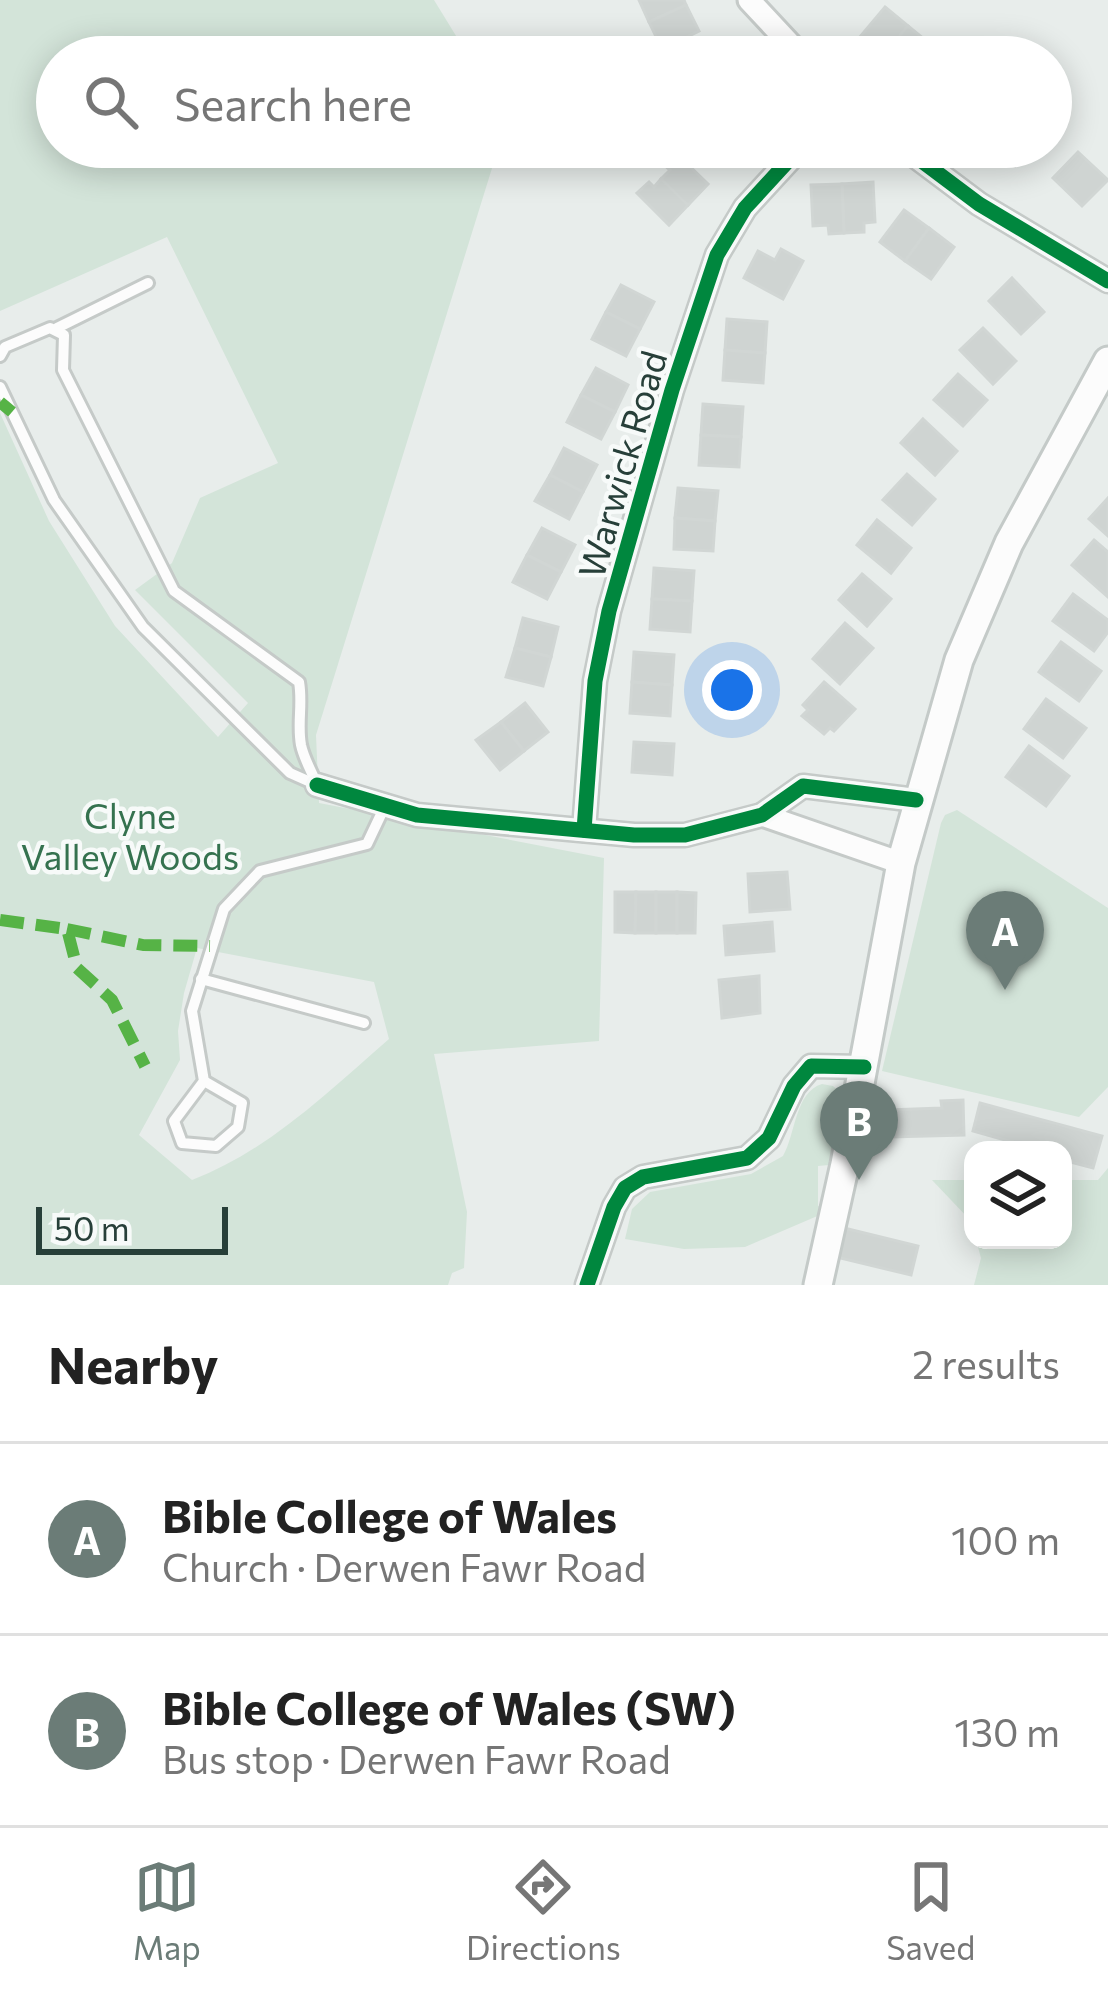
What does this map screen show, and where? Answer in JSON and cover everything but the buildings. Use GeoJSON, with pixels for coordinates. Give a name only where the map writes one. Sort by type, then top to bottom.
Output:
{"type":"FeatureCollection","features":[{"type":"Feature","properties":{"kind":"main road"},"geometry":{"type":"LineString","coordinates":[[818,1285],[916,800],[959,661],[1009,543],[1108,361]]}},
{"type":"Feature","properties":{"kind":"street"},"geometry":{"type":"LineString","coordinates":[[748,0],[782,36]]}},
{"type":"Feature","properties":{"kind":"street","name":"Warwick Road"},"geometry":{"type":"LineString","coordinates":[[584,830],[596,681],[609,610],[672,390],[717,254],[745,208],[782,168]]}},
{"type":"Feature","properties":{"kind":"street"},"geometry":{"type":"LineString","coordinates":[[931,168],[979,204],[1108,280]]}},
{"type":"Feature","properties":{"kind":"street"},"geometry":{"type":"LineString","coordinates":[[317,785],[417,815],[685,835],[762,815],[803,787],[916,800]]}},
{"type":"Feature","properties":{"kind":"street"},"geometry":{"type":"LineString","coordinates":[[762,815],[902,862]]}},
{"type":"Feature","properties":{"kind":"street"},"geometry":{"type":"LineString","coordinates":[[587,1285],[614,1208],[626,1188],[643,1177],[747,1159],[769,1138],[794,1086],[812,1066],[864,1067]]}},
{"type":"Feature","properties":{"kind":"lane"},"geometry":{"type":"LineString","coordinates":[[0,356],[5,347],[57,328],[148,283]]}},
{"type":"Feature","properties":{"kind":"lane"},"geometry":{"type":"LineString","coordinates":[[57,328],[64,335],[63,370],[174,591],[299,682],[304,706],[302,748],[317,785]]}},
{"type":"Feature","properties":{"kind":"lane"},"geometry":{"type":"LineString","coordinates":[[0,387],[54,500],[143,627],[290,773],[317,785]]}},
{"type":"Feature","properties":{"kind":"lane"},"geometry":{"type":"LineString","coordinates":[[204,1082],[242,1103],[238,1127],[216,1146],[182,1143],[174,1121],[204,1082],[192,1011],[224,909],[260,871],[367,844],[385,806]]}},
{"type":"Feature","properties":{"kind":"lane"},"geometry":{"type":"LineString","coordinates":[[201,979],[364,1023]]}},
{"type":"Feature","properties":{"kind":"green space","name":"Clyne Valley Woods"},"geometry":{"type":"Polygon","coordinates":[[[0,0],[434,0],[456,36],[36,36],[36,168],[492,168],[316,735],[319,803],[604,858],[599,1041],[434,1054],[467,1212],[464,1268],[452,1273],[448,1285],[0,1285],[0,413],[49,521],[115,626],[218,737],[248,703],[135,590],[172,563],[200,498],[278,463],[167,237],[0,311],[0,0]],[[197,948],[178,1031],[180,1060],[139,1135],[192,1180],[246,1153],[296,1118],[389,1039],[374,982],[197,948]]]}},
{"type":"Feature","properties":{"kind":"green space"},"geometry":{"type":"Polygon","coordinates":[[[957,810],[1108,908],[1108,1087],[1079,1117],[882,1071],[941,823],[945,815],[957,810]]]}},
{"type":"Feature","properties":{"kind":"green space"},"geometry":{"type":"Polygon","coordinates":[[[822,1084],[842,1094],[829,1165],[818,1166],[822,1214],[745,1247],[684,1249],[625,1239],[632,1209],[650,1192],[751,1174],[783,1156],[801,1104],[822,1084]]]}},
{"type":"Feature","properties":{"kind":"green space"},"geometry":{"type":"Polygon","coordinates":[[[1108,1168],[1108,1285],[974,1285],[978,1249],[1072,1249],[1072,1180],[1098,1180],[1108,1168]]]}},
{"type":"Feature","properties":{"kind":"green space"},"geometry":{"type":"Polygon","coordinates":[[[932,1180],[964,1180],[964,1214],[932,1180]]]}},
{"type":"Feature","properties":{"kind":"marked path"},"geometry":{"type":"LineString","coordinates":[[0,402],[12,412]]}},
{"type":"Feature","properties":{"kind":"marked path"},"geometry":{"type":"LineString","coordinates":[[0,920],[67,929],[77,968],[112,1000],[145,1066]]}},
{"type":"Feature","properties":{"kind":"marked path"},"geometry":{"type":"LineString","coordinates":[[67,929],[143,945],[210,946]]}},
{"type":"Feature","properties":{"kind":"cycle path"},"geometry":{"type":"LineString","coordinates":[[584,830],[595,681],[609,611],[672,390],[717,255],[745,208],[782,168]]}},
{"type":"Feature","properties":{"kind":"cycle path"},"geometry":{"type":"LineString","coordinates":[[931,168],[979,204],[1108,281]]}},
{"type":"Feature","properties":{"kind":"cycle path"},"geometry":{"type":"LineString","coordinates":[[317,785],[417,815],[634,835],[685,835],[762,815],[803,786],[916,800]]}},
{"type":"Feature","properties":{"kind":"cycle path"},"geometry":{"type":"LineString","coordinates":[[587,1285],[625,1188],[643,1177],[747,1158],[769,1138],[794,1086],[811,1066],[864,1067]]}},
{"type":"Feature","properties":{"kind":"place","name":"Bible College of Wales"},"geometry":{"type":"Point","coordinates":[1005,990]}},
{"type":"Feature","properties":{"kind":"place","name":"Bible College of Wales (SW)"},"geometry":{"type":"Point","coordinates":[859,1180]}}]}
